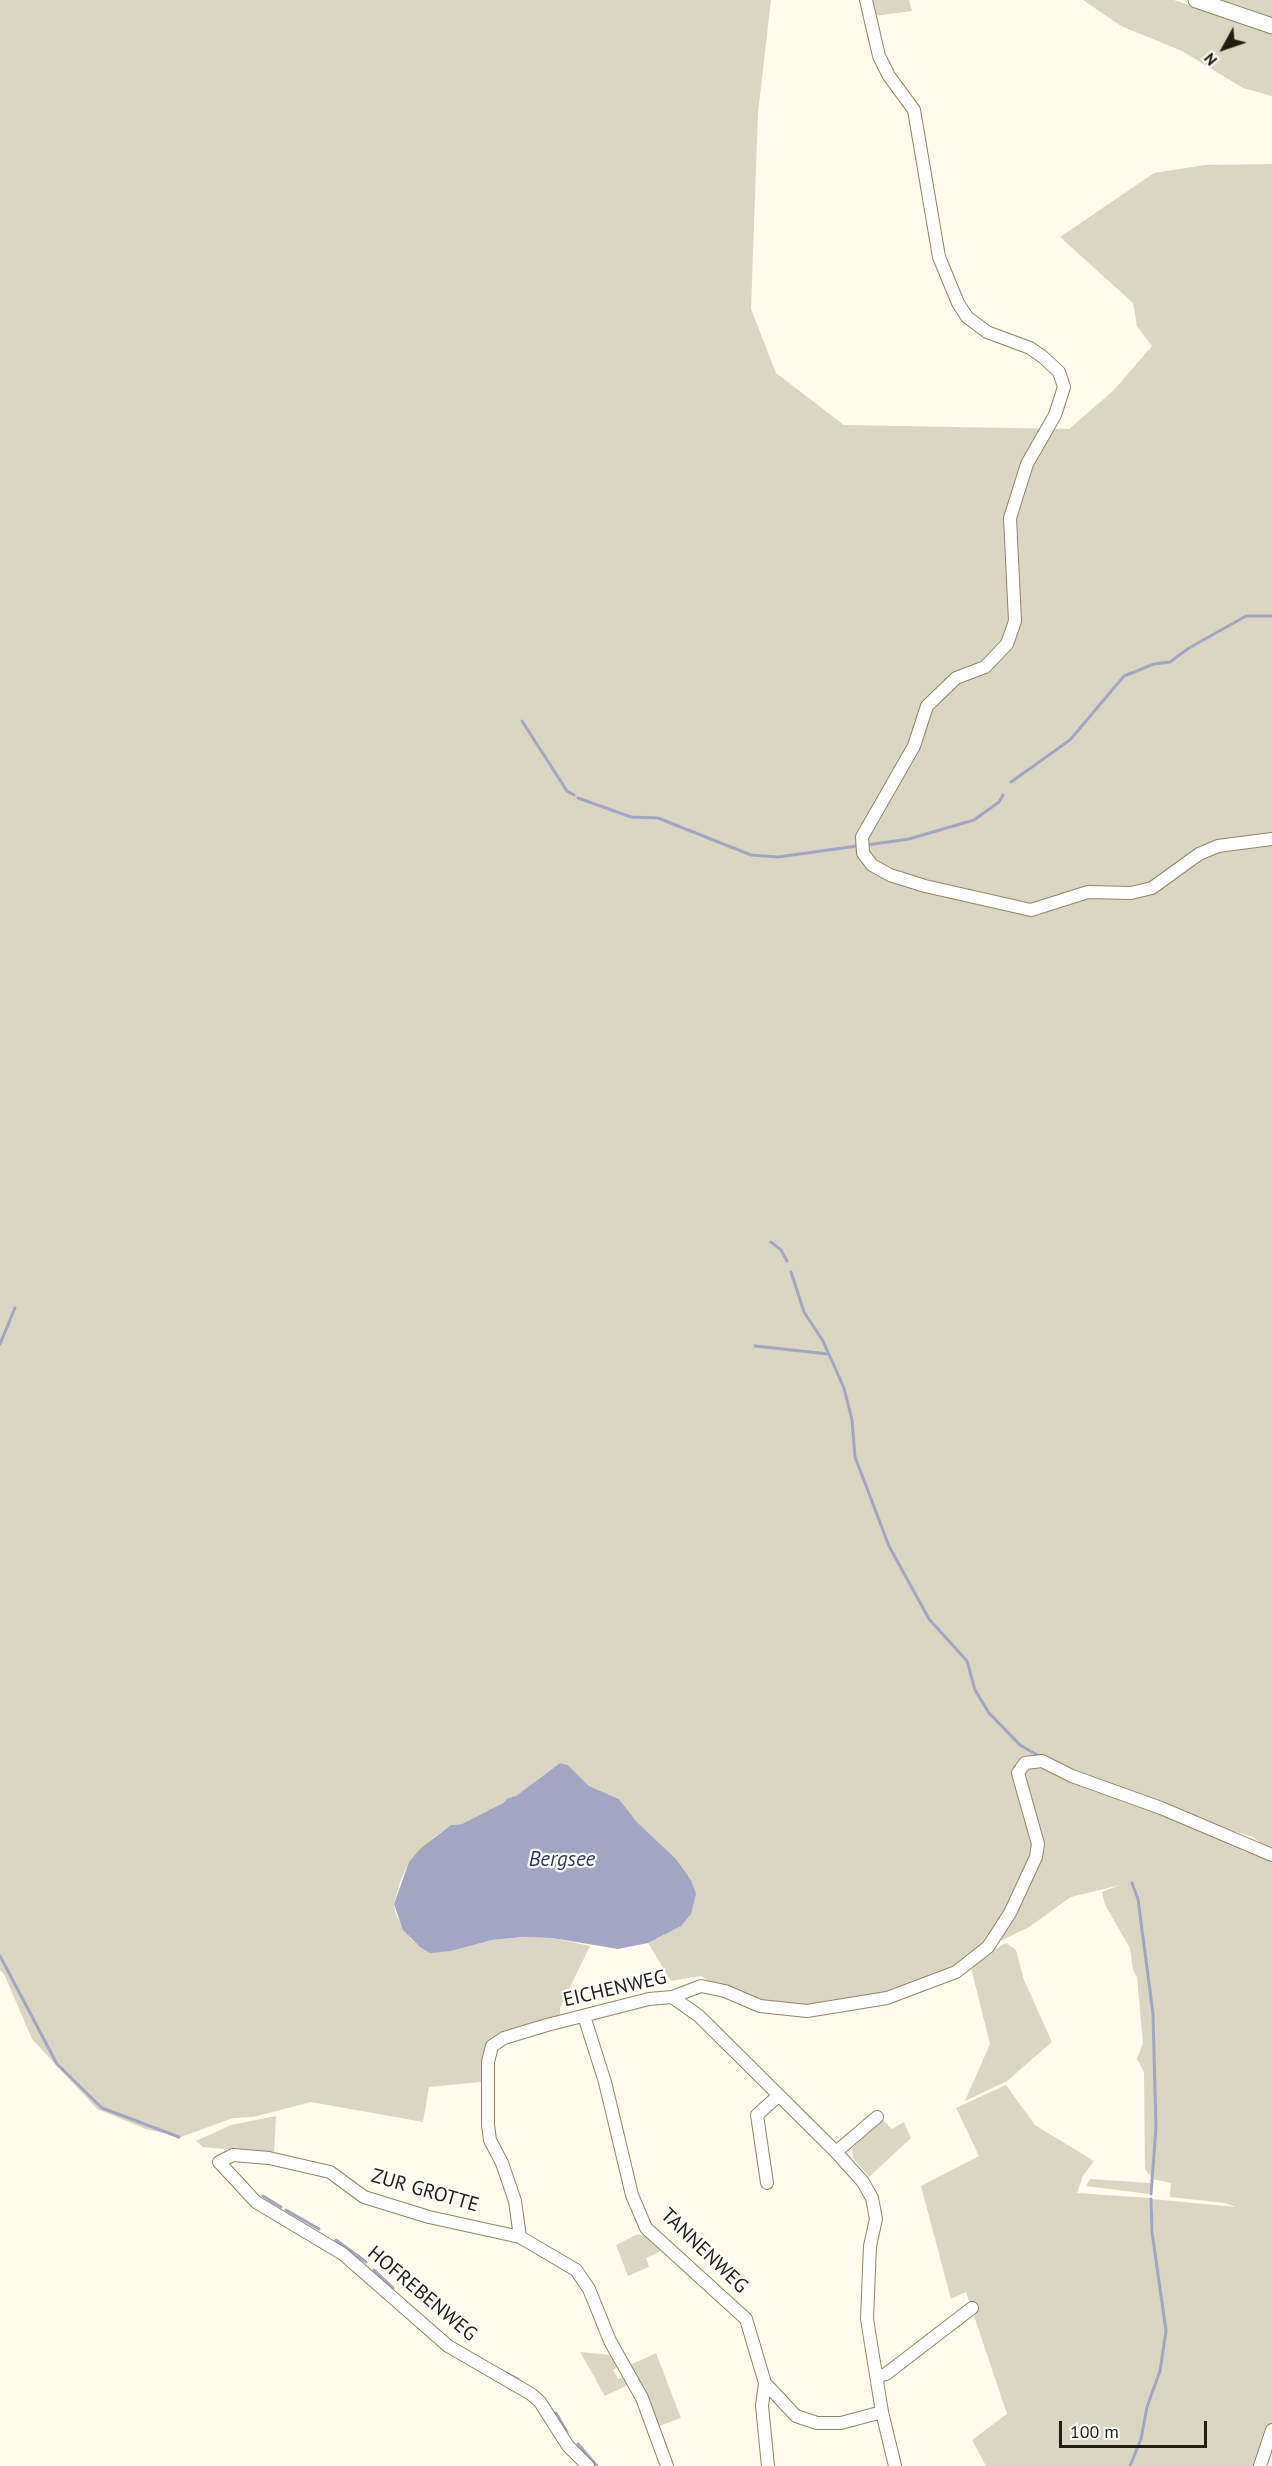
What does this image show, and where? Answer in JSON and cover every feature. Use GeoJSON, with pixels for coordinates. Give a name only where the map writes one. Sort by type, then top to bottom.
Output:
{"type":"FeatureCollection","features":[{"type":"Feature","properties":{"kind":"main road"},"geometry":{"type":"LineString","coordinates":[[1196,0],[1272,27]]}},
{"type":"Feature","properties":{"kind":"street"},"geometry":{"type":"LineString","coordinates":[[866,0],[879,56],[889,76],[914,110],[939,257],[958,303],[978,326],[1030,348],[1043,357],[1059,372],[1064,387],[1056,415],[1027,464],[1010,518],[1015,621],[1007,644],[985,667],[956,678],[927,706],[915,746],[862,837],[863,853],[872,865],[890,875],[925,886],[1031,910],[1088,892],[1131,893],[1152,888],[1199,854],[1218,846],[1272,839]]}},
{"type":"Feature","properties":{"kind":"street","name":"EICHENWEG"},"geometry":{"type":"LineString","coordinates":[[520,2237],[515,2201],[502,2163],[490,2140],[488,2062],[492,2046],[504,2038],[649,1999],[672,1997],[701,1986],[725,1991],[760,2006],[807,2011],[887,1998],[956,1972],[988,1947],[1010,1913],[1036,1857],[1038,1844],[1018,1773],[1025,1763],[1045,1762],[1072,1776],[1161,1808],[1272,1855]]}},
{"type":"Feature","properties":{"kind":"street"},"geometry":{"type":"LineString","coordinates":[[672,1997],[699,2016],[836,2152],[863,2182],[876,2209],[870,2246],[867,2319],[882,2412],[895,2466]]}},
{"type":"Feature","properties":{"kind":"street","name":"TANNENWEG"},"geometry":{"type":"LineString","coordinates":[[584,2016],[605,2082],[632,2195],[646,2228],[746,2319],[765,2383],[796,2416],[817,2423],[841,2423],[882,2412]]}},
{"type":"Feature","properties":{"kind":"street"},"geometry":{"type":"LineString","coordinates":[[767,2183],[757,2115],[778,2096]]}},
{"type":"Feature","properties":{"kind":"street"},"geometry":{"type":"LineString","coordinates":[[836,2152],[877,2117]]}},
{"type":"Feature","properties":{"kind":"street","name":"ZUR GROTTE"},"geometry":{"type":"LineString","coordinates":[[219,2162],[233,2155],[268,2158],[330,2172],[364,2197],[429,2217],[520,2237]]}},
{"type":"Feature","properties":{"kind":"street","name":"HOFREBENWEG"},"geometry":{"type":"LineString","coordinates":[[219,2162],[256,2202],[343,2254],[448,2346],[531,2394],[540,2402],[568,2446],[588,2466]]}},
{"type":"Feature","properties":{"kind":"street"},"geometry":{"type":"LineString","coordinates":[[520,2237],[576,2270],[590,2289],[610,2341],[642,2398],[667,2466]]}},
{"type":"Feature","properties":{"kind":"street"},"geometry":{"type":"LineString","coordinates":[[878,2376],[886,2374],[972,2308]]}},
{"type":"Feature","properties":{"kind":"street"},"geometry":{"type":"LineString","coordinates":[[765,2383],[762,2406],[768,2466]]}},
{"type":"Feature","properties":{"kind":"street"},"geometry":{"type":"LineString","coordinates":[[1260,2466],[1272,2430]]}},
{"type":"Feature","properties":{"kind":"shaded area"},"geometry":{"type":"Polygon","coordinates":[[[0,0],[771,0],[758,113],[751,309],[776,373],[844,425],[1069,429],[1114,390],[1152,346],[1137,326],[1133,303],[1060,237],[1154,173],[1205,165],[1272,164],[1272,1852],[1253,1837],[1165,1810],[1245,1852],[1272,1857],[1272,2430],[1260,2466],[986,2466],[972,2440],[1007,2414],[966,2292],[951,2299],[921,2186],[979,2156],[956,2108],[1006,2085],[1035,2125],[1094,2161],[1083,2176],[1077,2193],[1150,2198],[1151,2233],[1154,2247],[1152,2199],[1236,2207],[1225,2203],[1170,2197],[1171,2183],[1153,2179],[1145,2169],[1144,2072],[1137,2059],[1143,2043],[1137,1977],[1133,1970],[1130,1948],[1105,1905],[1102,1892],[1120,1885],[1071,1897],[1029,1927],[988,1947],[978,1955],[887,1998],[807,2011],[760,2006],[725,1991],[701,1976],[671,1981],[648,1943],[664,1935],[675,1858],[637,1822],[619,1799],[589,1786],[568,1765],[560,1763],[516,1796],[508,1798],[503,1803],[462,1824],[451,1825],[432,1839],[409,1862],[400,1882],[394,1904],[396,1915],[410,1938],[420,1947],[451,1951],[492,1940],[522,1937],[552,1938],[590,1946],[560,2008],[560,2018],[491,2040],[481,2082],[429,2087],[423,2122],[311,2102],[253,2117],[233,2118],[181,2137],[146,2129],[97,2109],[32,2039],[4,1974],[0,1970],[0,0]]]}},
{"type":"Feature","properties":{"kind":"shaded area"},"geometry":{"type":"Polygon","coordinates":[[[870,0],[909,0],[912,11],[874,16],[870,0]]]}},
{"type":"Feature","properties":{"kind":"shaded area"},"geometry":{"type":"Polygon","coordinates":[[[1083,0],[1174,0],[1272,33],[1272,96],[1243,88],[1182,51],[1121,26],[1083,0]]]}},
{"type":"Feature","properties":{"kind":"shaded area"},"geometry":{"type":"Polygon","coordinates":[[[1213,0],[1272,0],[1272,20],[1213,0]]]}},
{"type":"Feature","properties":{"kind":"shaded area"},"geometry":{"type":"Polygon","coordinates":[[[1006,1943],[1016,1950],[1024,1980],[1052,2042],[1007,2081],[965,2101],[990,2044],[970,1964],[1006,1943]]]}},
{"type":"Feature","properties":{"kind":"shaded area"},"geometry":{"type":"Polygon","coordinates":[[[276,2116],[274,2154],[203,2147],[196,2141],[231,2125],[276,2116]]]}},
{"type":"Feature","properties":{"kind":"shaded area"},"geometry":{"type":"Polygon","coordinates":[[[883,2120],[892,2129],[904,2122],[911,2138],[869,2177],[853,2158],[852,2148],[883,2120]]]}},
{"type":"Feature","properties":{"kind":"shaded area"},"geometry":{"type":"Polygon","coordinates":[[[1090,2179],[1151,2183],[1149,2194],[1086,2186],[1090,2179]]]}},
{"type":"Feature","properties":{"kind":"shaded area"},"geometry":{"type":"Polygon","coordinates":[[[638,2234],[646,2236],[661,2251],[646,2258],[649,2267],[628,2276],[616,2245],[638,2234]]]}},
{"type":"Feature","properties":{"kind":"shaded area"},"geometry":{"type":"Polygon","coordinates":[[[580,2352],[612,2355],[618,2367],[613,2370],[618,2379],[624,2377],[628,2385],[605,2396],[580,2352]]]}},
{"type":"Feature","properties":{"kind":"shaded area"},"geometry":{"type":"Polygon","coordinates":[[[656,2353],[681,2418],[659,2426],[628,2366],[656,2353]]]}},
{"type":"Feature","properties":{"kind":"water","name":"Bergsee"},"geometry":{"type":"Polygon","coordinates":[[[560,1763],[568,1765],[589,1786],[619,1799],[637,1822],[675,1858],[691,1880],[696,1894],[691,1914],[681,1926],[648,1943],[618,1949],[552,1938],[522,1937],[492,1940],[451,1951],[430,1953],[420,1947],[403,1930],[394,1904],[409,1862],[421,1848],[451,1825],[462,1824],[503,1803],[508,1798],[516,1796],[560,1763]]]}},
{"type":"Feature","properties":{"kind":"waterway"},"geometry":{"type":"LineString","coordinates":[[1011,782],[1070,740],[1124,676],[1154,664],[1170,662],[1189,648],[1246,616],[1272,616]]}},
{"type":"Feature","properties":{"kind":"waterway"},"geometry":{"type":"LineString","coordinates":[[522,721],[567,791],[574,795]]}},
{"type":"Feature","properties":{"kind":"waterway"},"geometry":{"type":"LineString","coordinates":[[867,845],[909,839],[974,820],[999,802],[1003,795]]}},
{"type":"Feature","properties":{"kind":"waterway"},"geometry":{"type":"LineString","coordinates":[[578,798],[631,817],[658,818],[751,855],[778,857],[857,846]]}},
{"type":"Feature","properties":{"kind":"waterway"},"geometry":{"type":"LineString","coordinates":[[771,1242],[781,1250],[787,1261]]}},
{"type":"Feature","properties":{"kind":"waterway"},"geometry":{"type":"LineString","coordinates":[[791,1272],[804,1312],[823,1341],[844,1388],[852,1420],[855,1457],[889,1546],[929,1619],[967,1661],[975,1690],[989,1713],[1020,1745],[1039,1756]]}},
{"type":"Feature","properties":{"kind":"waterway"},"geometry":{"type":"LineString","coordinates":[[0,1344],[15,1308]]}},
{"type":"Feature","properties":{"kind":"waterway"},"geometry":{"type":"LineString","coordinates":[[755,1346],[828,1354]]}},
{"type":"Feature","properties":{"kind":"waterway"},"geometry":{"type":"LineString","coordinates":[[1132,1883],[1138,1899],[1153,2014],[1156,2128],[1151,2194]]}},
{"type":"Feature","properties":{"kind":"waterway"},"geometry":{"type":"LineString","coordinates":[[0,1956],[57,2064],[102,2108],[179,2137]]}},
{"type":"Feature","properties":{"kind":"waterway"},"geometry":{"type":"LineString","coordinates":[[263,2196],[281,2207]]}},
{"type":"Feature","properties":{"kind":"waterway"},"geometry":{"type":"LineString","coordinates":[[1130,2466],[1141,2439],[1147,2407],[1160,2371],[1166,2331],[1152,2232],[1151,2199]]}},
{"type":"Feature","properties":{"kind":"waterway"},"geometry":{"type":"LineString","coordinates":[[286,2210],[319,2229]]}},
{"type":"Feature","properties":{"kind":"waterway"},"geometry":{"type":"LineString","coordinates":[[336,2240],[366,2262]]}},
{"type":"Feature","properties":{"kind":"waterway"},"geometry":{"type":"LineString","coordinates":[[374,2270],[393,2288]]}},
{"type":"Feature","properties":{"kind":"waterway"},"geometry":{"type":"LineString","coordinates":[[502,2371],[518,2379]]}},
{"type":"Feature","properties":{"kind":"waterway"},"geometry":{"type":"LineString","coordinates":[[556,2413],[567,2432]]}},
{"type":"Feature","properties":{"kind":"waterway"},"geometry":{"type":"LineString","coordinates":[[578,2444],[597,2466]]}}]}
